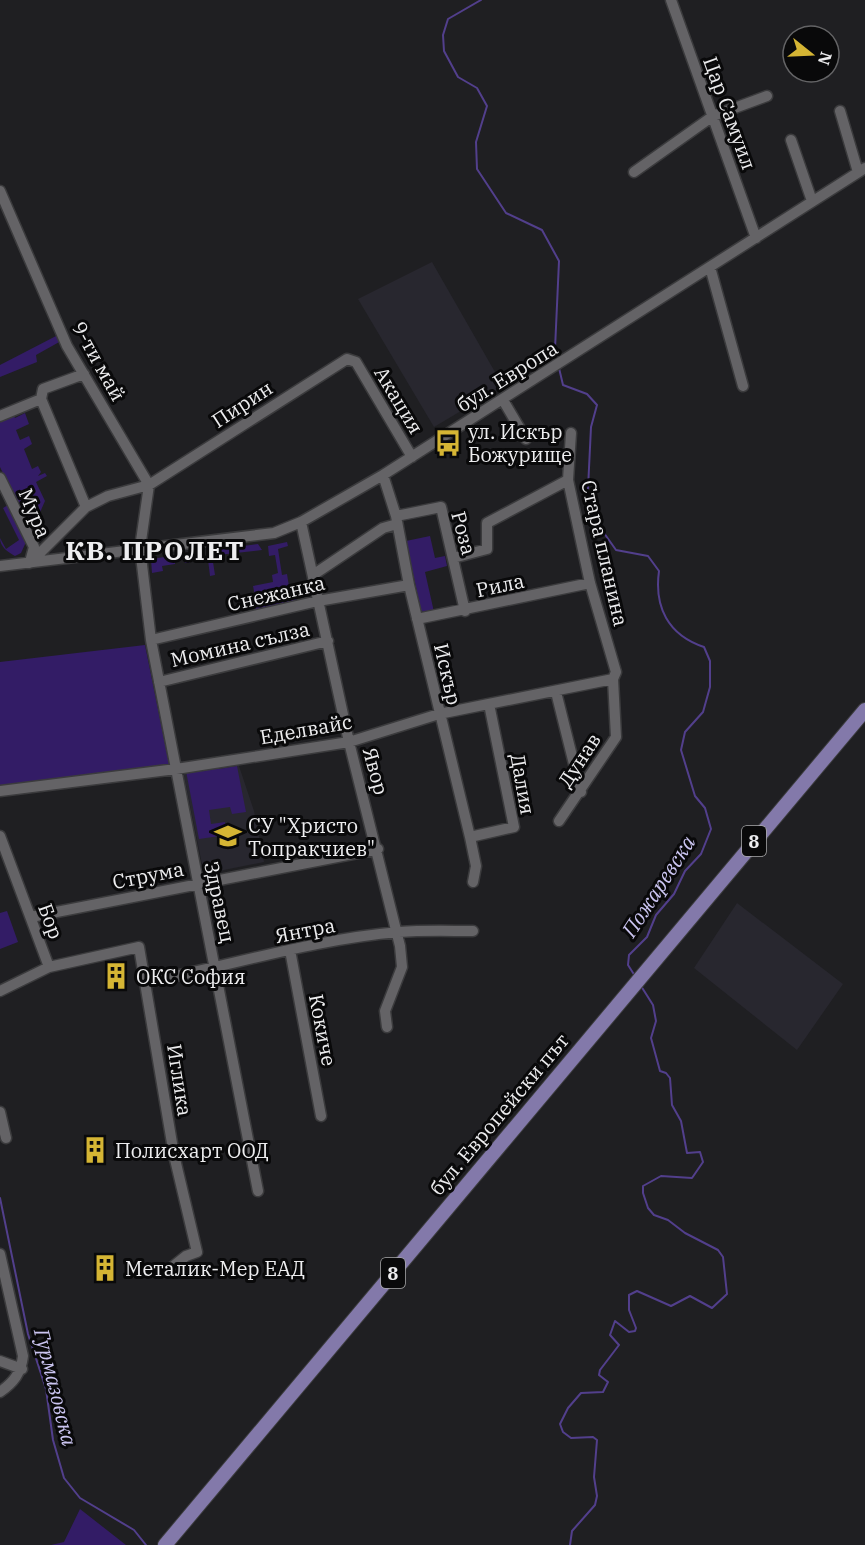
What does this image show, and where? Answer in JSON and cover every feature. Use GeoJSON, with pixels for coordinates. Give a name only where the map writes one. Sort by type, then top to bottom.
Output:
{"type":"FeatureCollection","features":[{"type":"Feature","properties":{"kind":"main road","name":"бул. Европейски път"},"geometry":{"type":"LineString","coordinates":[[165,1545],[643,972],[865,710]]}},
{"type":"Feature","properties":{"kind":"street","name":"Цар Самуил"},"geometry":{"type":"LineString","coordinates":[[671,0],[756,238]]}},
{"type":"Feature","properties":{"kind":"street"},"geometry":{"type":"LineString","coordinates":[[634,172],[713,116],[767,96]]}},
{"type":"Feature","properties":{"kind":"street"},"geometry":{"type":"LineString","coordinates":[[840,111],[862,170]]}},
{"type":"Feature","properties":{"kind":"street"},"geometry":{"type":"LineString","coordinates":[[791,140],[812,201]]}},
{"type":"Feature","properties":{"kind":"street","name":"бул. Европа"},"geometry":{"type":"LineString","coordinates":[[0,566],[274,533],[301,522],[384,475],[862,170]]}},
{"type":"Feature","properties":{"kind":"street","name":"9-ти май"},"geometry":{"type":"LineString","coordinates":[[0,191],[67,346],[149,485]]}},
{"type":"Feature","properties":{"kind":"street"},"geometry":{"type":"LineString","coordinates":[[710,267],[743,386]]}},
{"type":"Feature","properties":{"kind":"street","name":"Пирин"},"geometry":{"type":"LineString","coordinates":[[149,485],[347,359],[356,362]]}},
{"type":"Feature","properties":{"kind":"street","name":"Акация"},"geometry":{"type":"LineString","coordinates":[[356,362],[412,457]]}},
{"type":"Feature","properties":{"kind":"street"},"geometry":{"type":"LineString","coordinates":[[84,374],[43,389],[41,399],[86,507]]}},
{"type":"Feature","properties":{"kind":"street"},"geometry":{"type":"LineString","coordinates":[[0,416],[41,399]]}},
{"type":"Feature","properties":{"kind":"street"},"geometry":{"type":"LineString","coordinates":[[503,400],[526,439]]}},
{"type":"Feature","properties":{"kind":"street","name":"Стара планина"},"geometry":{"type":"LineString","coordinates":[[571,433],[568,480],[590,583],[616,672],[614,679]]}},
{"type":"Feature","properties":{"kind":"street","name":"Искър"},"geometry":{"type":"LineString","coordinates":[[384,475],[470,837],[476,866],[473,882]]}},
{"type":"Feature","properties":{"kind":"street","name":"Мура"},"geometry":{"type":"LineString","coordinates":[[0,478],[34,547],[30,563]]}},
{"type":"Feature","properties":{"kind":"street"},"geometry":{"type":"LineString","coordinates":[[453,558],[487,549],[487,523],[568,480]]}},
{"type":"Feature","properties":{"kind":"street"},"geometry":{"type":"LineString","coordinates":[[30,563],[86,507],[108,496],[149,485],[140,548]]}},
{"type":"Feature","properties":{"kind":"street","name":"Роза"},"geometry":{"type":"LineString","coordinates":[[396,520],[441,507],[465,611]]}},
{"type":"Feature","properties":{"kind":"street"},"geometry":{"type":"LineString","coordinates":[[313,575],[396,520]]}},
{"type":"Feature","properties":{"kind":"street","name":"Явор"},"geometry":{"type":"LineString","coordinates":[[301,522],[349,742],[398,932],[402,967],[385,1011],[387,1028]]}},
{"type":"Feature","properties":{"kind":"street","name":"Здравец"},"geometry":{"type":"LineString","coordinates":[[140,548],[151,640],[258,1191]]}},
{"type":"Feature","properties":{"kind":"street","name":"Рила"},"geometry":{"type":"LineString","coordinates":[[417,619],[465,611],[590,583]]}},
{"type":"Feature","properties":{"kind":"street","name":"Снежанка"},"geometry":{"type":"LineString","coordinates":[[151,640],[318,601],[409,585]]}},
{"type":"Feature","properties":{"kind":"street","name":"Момина сълза"},"geometry":{"type":"LineString","coordinates":[[159,682],[328,641]]}},
{"type":"Feature","properties":{"kind":"street","name":"Еделвайс"},"geometry":{"type":"LineString","coordinates":[[0,791],[176,770],[349,742],[439,714],[614,679]]}},
{"type":"Feature","properties":{"kind":"street","name":"Дунав"},"geometry":{"type":"LineString","coordinates":[[558,821],[581,792],[616,737],[614,679]]}},
{"type":"Feature","properties":{"kind":"street"},"geometry":{"type":"LineString","coordinates":[[556,692],[581,792]]}},
{"type":"Feature","properties":{"kind":"street","name":"Далия"},"geometry":{"type":"LineString","coordinates":[[470,837],[514,827],[489,704]]}},
{"type":"Feature","properties":{"kind":"street","name":"Бор"},"geometry":{"type":"LineString","coordinates":[[0,836],[49,967],[0,991]]}},
{"type":"Feature","properties":{"kind":"street","name":"Струма"},"geometry":{"type":"LineString","coordinates":[[31,917],[378,849]]}},
{"type":"Feature","properties":{"kind":"street","name":"Янтра"},"geometry":{"type":"LineString","coordinates":[[146,982],[216,969],[290,950],[398,932],[473,931]]}},
{"type":"Feature","properties":{"kind":"street","name":"Иглика"},"geometry":{"type":"LineString","coordinates":[[49,967],[139,947],[174,1155],[197,1252],[186,1256],[166,1272]]}},
{"type":"Feature","properties":{"kind":"street","name":"Кокиче"},"geometry":{"type":"LineString","coordinates":[[290,950],[321,1116]]}},
{"type":"Feature","properties":{"kind":"street"},"geometry":{"type":"LineString","coordinates":[[0,1112],[6,1138]]}},
{"type":"Feature","properties":{"kind":"street"},"geometry":{"type":"LineString","coordinates":[[0,1254],[23,1356],[22,1369],[12,1383],[0,1392]]}},
{"type":"Feature","properties":{"kind":"street"},"geometry":{"type":"LineString","coordinates":[[0,1361],[22,1369]]}},
{"type":"Feature","properties":{"kind":"shaded area"},"geometry":{"type":"Polygon","coordinates":[[[432,262],[503,386],[434,427],[358,299],[432,262]]]}},
{"type":"Feature","properties":{"kind":"shaded area"},"geometry":{"type":"Polygon","coordinates":[[[58,335],[61,341],[36,355],[37,362],[0,377],[0,365],[58,335]]]}},
{"type":"Feature","properties":{"kind":"shaded area"},"geometry":{"type":"Polygon","coordinates":[[[25,413],[29,424],[16,430],[20,440],[29,436],[32,444],[24,449],[32,469],[38,466],[41,472],[38,476],[45,473],[47,476],[36,482],[45,501],[34,526],[26,510],[22,512],[0,467],[0,419],[13,414],[15,418],[25,413]]]}},
{"type":"Feature","properties":{"kind":"shaded area"},"geometry":{"type":"Polygon","coordinates":[[[8,505],[26,542],[21,553],[15,556],[5,549],[0,541],[0,538],[6,549],[19,540],[3,508],[8,505]]]}},
{"type":"Feature","properties":{"kind":"shaded area"},"geometry":{"type":"Polygon","coordinates":[[[430,536],[435,558],[445,556],[447,566],[425,572],[434,612],[424,613],[421,610],[406,541],[430,536]]]}},
{"type":"Feature","properties":{"kind":"shaded area"},"geometry":{"type":"Polygon","coordinates":[[[287,542],[288,546],[278,549],[282,575],[287,574],[291,599],[296,598],[297,602],[254,610],[257,607],[253,586],[273,582],[272,575],[278,573],[275,555],[269,556],[268,546],[287,542]]]}},
{"type":"Feature","properties":{"kind":"shaded area"},"geometry":{"type":"Polygon","coordinates":[[[258,544],[262,550],[218,555],[219,561],[213,562],[215,575],[210,576],[207,551],[258,544]]]}},
{"type":"Feature","properties":{"kind":"shaded area"},"geometry":{"type":"Polygon","coordinates":[[[199,552],[201,561],[198,562],[197,557],[190,558],[190,563],[185,563],[184,559],[175,560],[175,564],[162,566],[163,571],[152,573],[151,559],[199,552]]]}},
{"type":"Feature","properties":{"kind":"shaded area"},"geometry":{"type":"Polygon","coordinates":[[[145,645],[169,764],[0,787],[0,662],[145,645]]]}},
{"type":"Feature","properties":{"kind":"shaded area","name":"СУ \"Христо Топракчиев\""},"geometry":{"type":"Polygon","coordinates":[[[238,763],[254,811],[264,862],[204,874],[183,771],[238,763]]]}},
{"type":"Feature","properties":{"kind":"shaded area"},"geometry":{"type":"Polygon","coordinates":[[[218,765],[219,769],[237,766],[246,812],[232,814],[230,807],[209,810],[211,824],[225,822],[227,835],[199,839],[186,771],[218,765]]]}},
{"type":"Feature","properties":{"kind":"shaded area"},"geometry":{"type":"Polygon","coordinates":[[[737,903],[843,984],[797,1050],[694,968],[737,903]]]}},
{"type":"Feature","properties":{"kind":"shaded area"},"geometry":{"type":"Polygon","coordinates":[[[7,911],[18,942],[0,949],[0,913],[7,911]]]}},
{"type":"Feature","properties":{"kind":"shaded area"},"geometry":{"type":"Polygon","coordinates":[[[80,1509],[126,1545],[51,1545],[64,1542],[80,1509]]]}},
{"type":"Feature","properties":{"kind":"waterway","name":"Пожаревска"},"geometry":{"type":"LineString","coordinates":[[481,0],[448,19],[443,35],[444,51],[458,77],[477,88],[487,106],[476,142],[477,169],[506,213],[542,230],[559,261],[555,349],[557,360]]}},
{"type":"Feature","properties":{"kind":"waterway","name":"Пожаревска"},"geometry":{"type":"LineString","coordinates":[[559,368],[563,385],[587,394],[597,405],[591,427],[587,509],[616,550],[648,556],[659,571],[659,596],[666,618],[681,635],[704,647],[710,661],[710,687],[703,712],[685,732],[681,750],[695,796],[705,808],[711,829],[701,854],[685,871],[674,894],[656,915],[647,937],[629,955],[628,965],[635,976]]}},
{"type":"Feature","properties":{"kind":"waterway","name":"Пожаревска"},"geometry":{"type":"LineString","coordinates":[[570,1545],[572,1531],[595,1505],[597,1496],[594,1477],[597,1440],[593,1437],[571,1438],[563,1432],[560,1424],[568,1408],[581,1393],[603,1392],[608,1382],[599,1375],[600,1370],[619,1345],[610,1335],[615,1321],[629,1332],[635,1331],[636,1328],[629,1310],[629,1295],[637,1291],[671,1306],[690,1296],[712,1308],[727,1294],[723,1257],[718,1250],[685,1233],[668,1220],[654,1215],[648,1208],[643,1193],[643,1186],[661,1176],[692,1178],[703,1162],[700,1152],[687,1153],[681,1121],[672,1105],[670,1078],[666,1073],[660,1071],[651,1038],[656,1021],[653,1005],[641,986]]}},
{"type":"Feature","properties":{"kind":"waterway","name":"Гурмазовска"},"geometry":{"type":"LineString","coordinates":[[0,1198],[28,1334],[46,1389],[53,1440],[64,1478],[80,1498],[134,1530],[146,1545]]}},
{"type":"Feature","properties":{"kind":"place","name":"ул. Искър Божурище"},"geometry":{"type":"Point","coordinates":[448,443]}},
{"type":"Feature","properties":{"kind":"place","name":"СУ \"Христо Топракчиев\""},"geometry":{"type":"Point","coordinates":[228,836]}},
{"type":"Feature","properties":{"kind":"place","name":"ОКС София"},"geometry":{"type":"Point","coordinates":[116,976]}},
{"type":"Feature","properties":{"kind":"place","name":"Полисхарт ООД"},"geometry":{"type":"Point","coordinates":[95,1150]}},
{"type":"Feature","properties":{"kind":"place","name":"Металик-Мер ЕАД"},"geometry":{"type":"Point","coordinates":[105,1268]}},
{"type":"Feature","properties":{"kind":"district","name":"КВ. ПРОЛЕТ"},"geometry":{"type":"Point","coordinates":[155,550]}}]}
